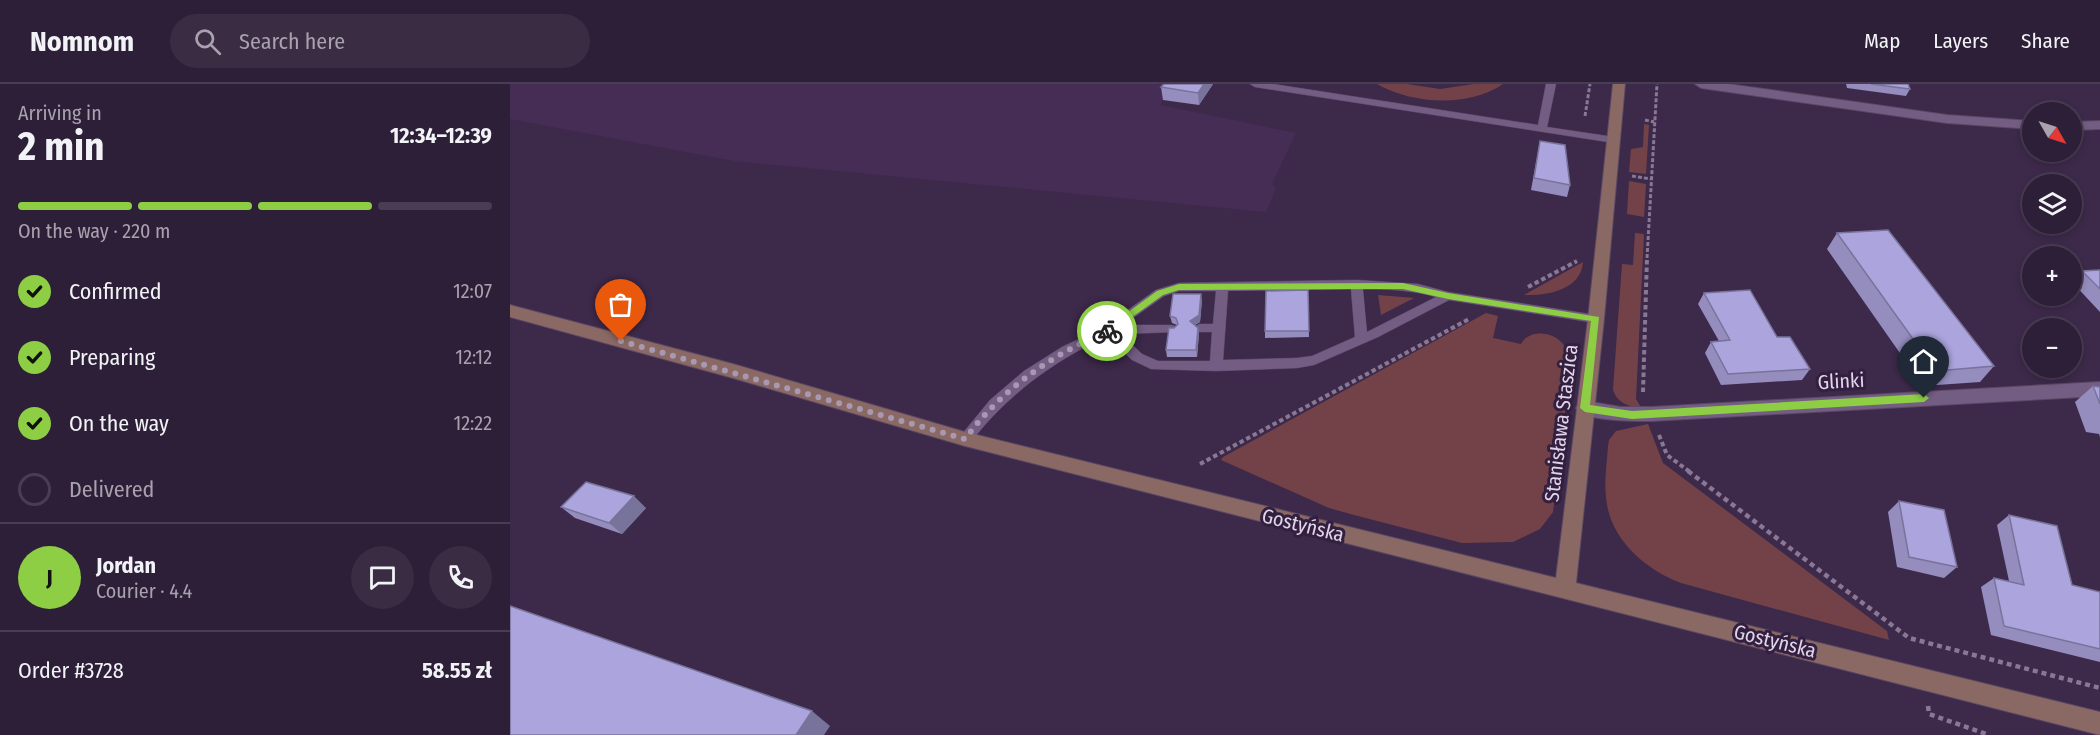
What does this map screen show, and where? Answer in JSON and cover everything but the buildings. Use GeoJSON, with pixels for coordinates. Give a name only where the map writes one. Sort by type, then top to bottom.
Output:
{"type":"FeatureCollection","features":[{"type":"Feature","properties":{"kind":"main road","name":"Stanisława Staszica"},"geometry":{"type":"LineString","coordinates":[[1565,589],[1596,319],[1619,84]]}},
{"type":"Feature","properties":{"kind":"main road","name":"Gostyńska"},"geometry":{"type":"LineString","coordinates":[[510,311],[733,371],[965,439],[2100,724]]}},
{"type":"Feature","properties":{"kind":"street"},"geometry":{"type":"LineString","coordinates":[[1701,84],[1947,119],[2022,124]]}},
{"type":"Feature","properties":{"kind":"street"},"geometry":{"type":"LineString","coordinates":[[2082,126],[2100,125]]}},
{"type":"Feature","properties":{"kind":"street","name":"Glinki"},"geometry":{"type":"LineString","coordinates":[[1585,408],[1621,414],[1652,414],[2100,389]]}},
{"type":"Feature","properties":{"kind":"lane"},"geometry":{"type":"LineString","coordinates":[[1255,84],[1614,140]]}},
{"type":"Feature","properties":{"kind":"lane"},"geometry":{"type":"LineString","coordinates":[[1542,129],[1551,84]]}},
{"type":"Feature","properties":{"kind":"lane"},"geometry":{"type":"LineString","coordinates":[[965,439],[1000,398],[1036,369],[1067,350],[1108,330],[1140,306],[1170,289],[1357,284],[1403,286],[1448,296],[1596,319]]}},
{"type":"Feature","properties":{"kind":"lane"},"geometry":{"type":"LineString","coordinates":[[1357,284],[1361,340]]}},
{"type":"Feature","properties":{"kind":"lane"},"geometry":{"type":"LineString","coordinates":[[1216,366],[1222,286]]}},
{"type":"Feature","properties":{"kind":"lane"},"geometry":{"type":"LineString","coordinates":[[1108,330],[1129,351],[1146,363],[1166,367],[1297,363],[1314,360],[1361,340],[1448,296]]}},
{"type":"Feature","properties":{"kind":"lane"},"geometry":{"type":"LineString","coordinates":[[1200,328],[1219,328]]}},
{"type":"Feature","properties":{"kind":"lane"},"geometry":{"type":"LineString","coordinates":[[1108,330],[1171,329]]}},
{"type":"Feature","properties":{"kind":"path"},"geometry":{"type":"LineString","coordinates":[[1575,118],[1585,117],[1590,84]]}},
{"type":"Feature","properties":{"kind":"path"},"geometry":{"type":"LineString","coordinates":[[1657,84],[1643,398],[1652,414],[1667,455],[1909,638],[2100,688]]}},
{"type":"Feature","properties":{"kind":"path"},"geometry":{"type":"LineString","coordinates":[[1644,120],[1654,122]]}},
{"type":"Feature","properties":{"kind":"path"},"geometry":{"type":"LineString","coordinates":[[1628,176],[1651,179]]}},
{"type":"Feature","properties":{"kind":"path"},"geometry":{"type":"LineString","coordinates":[[1528,287],[1577,261],[1578,252]]}},
{"type":"Feature","properties":{"kind":"path"},"geometry":{"type":"LineString","coordinates":[[1200,464],[1475,316]]}},
{"type":"Feature","properties":{"kind":"path"},"geometry":{"type":"LineString","coordinates":[[1928,705],[1929,714],[1989,735]]}},
{"type":"Feature","properties":{"kind":"shaded area"},"geometry":{"type":"Polygon","coordinates":[[[510,84],[1174,84],[1160,105],[1296,133],[1272,184],[1276,189],[1266,212],[734,161],[510,119],[510,84]]]}},
{"type":"Feature","properties":{"kind":"shaded area"},"geometry":{"type":"Polygon","coordinates":[[[1377,84],[1407,84],[1440,89],[1474,84],[1503,84],[1473,97],[1440,100],[1407,96],[1377,84]]]}},
{"type":"Feature","properties":{"kind":"shaded area"},"geometry":{"type":"Polygon","coordinates":[[[1644,124],[1649,125],[1646,174],[1629,172],[1631,149],[1643,147],[1644,124]]]}},
{"type":"Feature","properties":{"kind":"shaded area"},"geometry":{"type":"Polygon","coordinates":[[[1629,181],[1646,184],[1644,217],[1627,214],[1629,181]]]}},
{"type":"Feature","properties":{"kind":"shaded area"},"geometry":{"type":"Polygon","coordinates":[[[1635,233],[1644,234],[1636,399],[1642,409],[1620,401],[1613,389],[1622,264],[1633,265],[1635,233]]]}},
{"type":"Feature","properties":{"kind":"shaded area"},"geometry":{"type":"Polygon","coordinates":[[[1583,262],[1581,271],[1570,285],[1543,294],[1524,295],[1583,262]]]}},
{"type":"Feature","properties":{"kind":"shaded area"},"geometry":{"type":"Polygon","coordinates":[[[1378,295],[1414,298],[1381,315],[1378,295]]]}},
{"type":"Feature","properties":{"kind":"shaded area"},"geometry":{"type":"Polygon","coordinates":[[[1486,313],[1498,316],[1493,338],[1521,344],[1535,334],[1547,334],[1563,344],[1569,357],[1570,372],[1553,512],[1540,529],[1513,542],[1462,543],[1329,508],[1221,460],[1223,457],[1486,313]]]}},
{"type":"Feature","properties":{"kind":"shaded area"},"geometry":{"type":"Polygon","coordinates":[[[1648,424],[1663,463],[1887,631],[1889,640],[1681,583],[1667,577],[1642,560],[1621,539],[1614,526],[1606,497],[1605,478],[1609,440],[1616,431],[1648,424]]]}},
{"type":"Feature","properties":{"kind":"way so far"},"geometry":{"type":"LineString","coordinates":[[621,341],[733,371],[965,439],[979,420],[1012,387],[1052,358],[1107,331]]}},
{"type":"Feature","properties":{"kind":"route"},"geometry":{"type":"LineString","coordinates":[[1107,331],[1160,293],[1179,287],[1321,284],[1403,286],[1430,290],[1448,296],[1596,319],[1585,408],[1632,415],[1924,398]]}}]}
